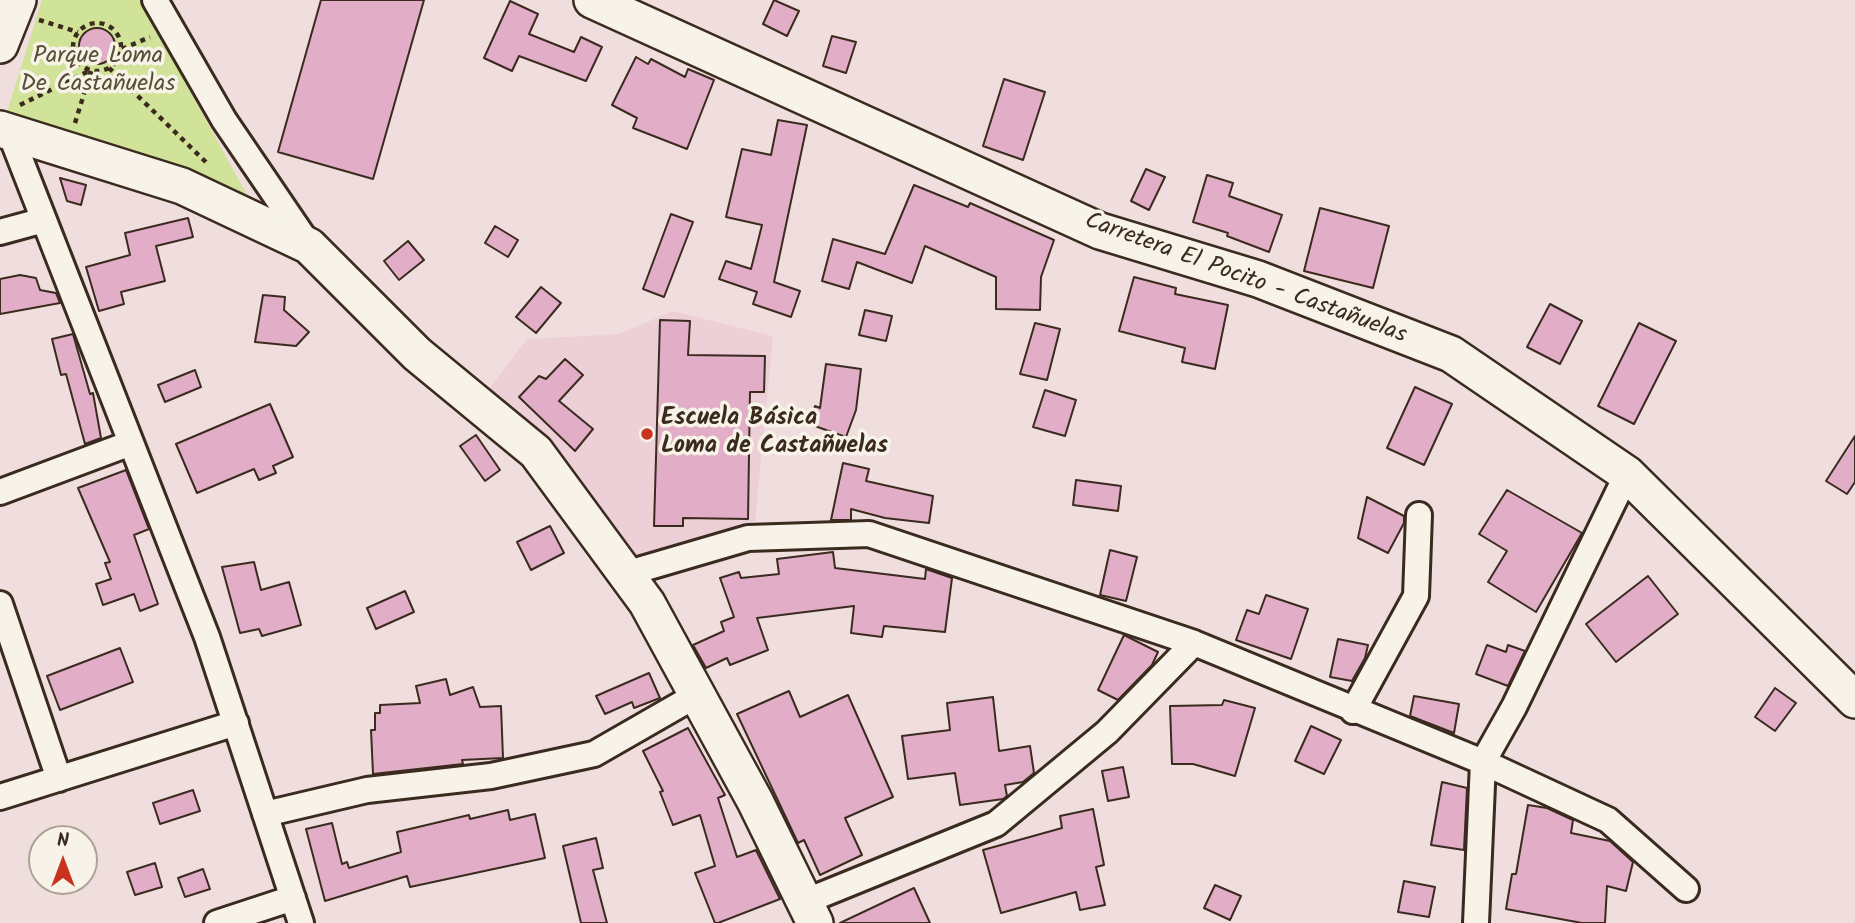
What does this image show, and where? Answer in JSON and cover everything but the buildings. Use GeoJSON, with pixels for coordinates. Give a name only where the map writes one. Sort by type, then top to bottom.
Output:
{"type":"FeatureCollection","features":[{"type":"Feature","properties":{"kind":"main road","name":"Carretera El Pocito - Castañuelas"},"geometry":{"type":"LineString","coordinates":[[593,0],[1100,231],[1258,279],[1451,354],[1627,474],[1855,700]]}},
{"type":"Feature","properties":{"kind":"main road"},"geometry":{"type":"LineString","coordinates":[[0,45],[27,9]]}},
{"type":"Feature","properties":{"kind":"main road"},"geometry":{"type":"LineString","coordinates":[[10,123],[182,186],[309,246],[417,354],[536,452],[647,603],[695,696],[755,801],[809,912]]}},
{"type":"Feature","properties":{"kind":"street"},"geometry":{"type":"LineString","coordinates":[[155,0],[224,120],[309,246]]}},
{"type":"Feature","properties":{"kind":"street"},"geometry":{"type":"LineString","coordinates":[[10,123],[44,220],[207,637],[301,923]]}},
{"type":"Feature","properties":{"kind":"street"},"geometry":{"type":"LineString","coordinates":[[0,232],[44,220]]}},
{"type":"Feature","properties":{"kind":"street"},"geometry":{"type":"LineString","coordinates":[[0,492],[131,443]]}},
{"type":"Feature","properties":{"kind":"street"},"geometry":{"type":"LineString","coordinates":[[1476,923],[1483,762],[1514,707],[1627,474]]}},
{"type":"Feature","properties":{"kind":"street"},"geometry":{"type":"LineString","coordinates":[[1353,711],[1416,596],[1419,515]]}},
{"type":"Feature","properties":{"kind":"street"},"geometry":{"type":"LineString","coordinates":[[625,574],[748,538],[869,534],[1194,643],[1353,711],[1483,762],[1608,820],[1686,889]]}},
{"type":"Feature","properties":{"kind":"street"},"geometry":{"type":"LineString","coordinates":[[0,604],[59,779]]}},
{"type":"Feature","properties":{"kind":"street"},"geometry":{"type":"LineString","coordinates":[[809,912],[996,824],[1107,732],[1194,643]]}},
{"type":"Feature","properties":{"kind":"street"},"geometry":{"type":"LineString","coordinates":[[265,814],[368,790],[491,776],[594,754],[695,696]]}},
{"type":"Feature","properties":{"kind":"street"},"geometry":{"type":"LineString","coordinates":[[0,797],[236,723]]}},
{"type":"Feature","properties":{"kind":"street"},"geometry":{"type":"LineString","coordinates":[[217,923],[293,898]]}},
{"type":"Feature","properties":{"kind":"path"},"geometry":{"type":"LineString","coordinates":[[27,9],[78,32]]}},
{"type":"Feature","properties":{"kind":"path"},"geometry":{"type":"LineString","coordinates":[[92,70],[84,67],[75,55],[74,39],[78,32],[90,23],[106,24],[118,34],[122,49]]}},
{"type":"Feature","properties":{"kind":"path"},"geometry":{"type":"LineString","coordinates":[[10,123],[92,70],[109,68],[122,49],[158,34]]}},
{"type":"Feature","properties":{"kind":"path"},"geometry":{"type":"LineString","coordinates":[[109,68],[217,172]]}},
{"type":"Feature","properties":{"kind":"path"},"geometry":{"type":"LineString","coordinates":[[71,137],[92,70]]}},
{"type":"Feature","properties":{"kind":"shaded area","name":"Escuela Básica Loma de Castañuelas"},"geometry":{"type":"Polygon","coordinates":[[[673,311],[773,336],[755,522],[632,561],[575,475],[486,393],[527,339],[619,334],[673,311]]]}},
{"type":"Feature","properties":{"kind":"green space","name":"Parque Loma De Castañuelas"},"geometry":{"type":"Polygon","coordinates":[[[42,0],[140,0],[247,195],[247,201],[7,112],[42,0]]]}},
{"type":"Feature","properties":{"kind":"place","name":"Escuela Básica Loma de Castañuelas"},"geometry":{"type":"Point","coordinates":[647,434]}}]}
